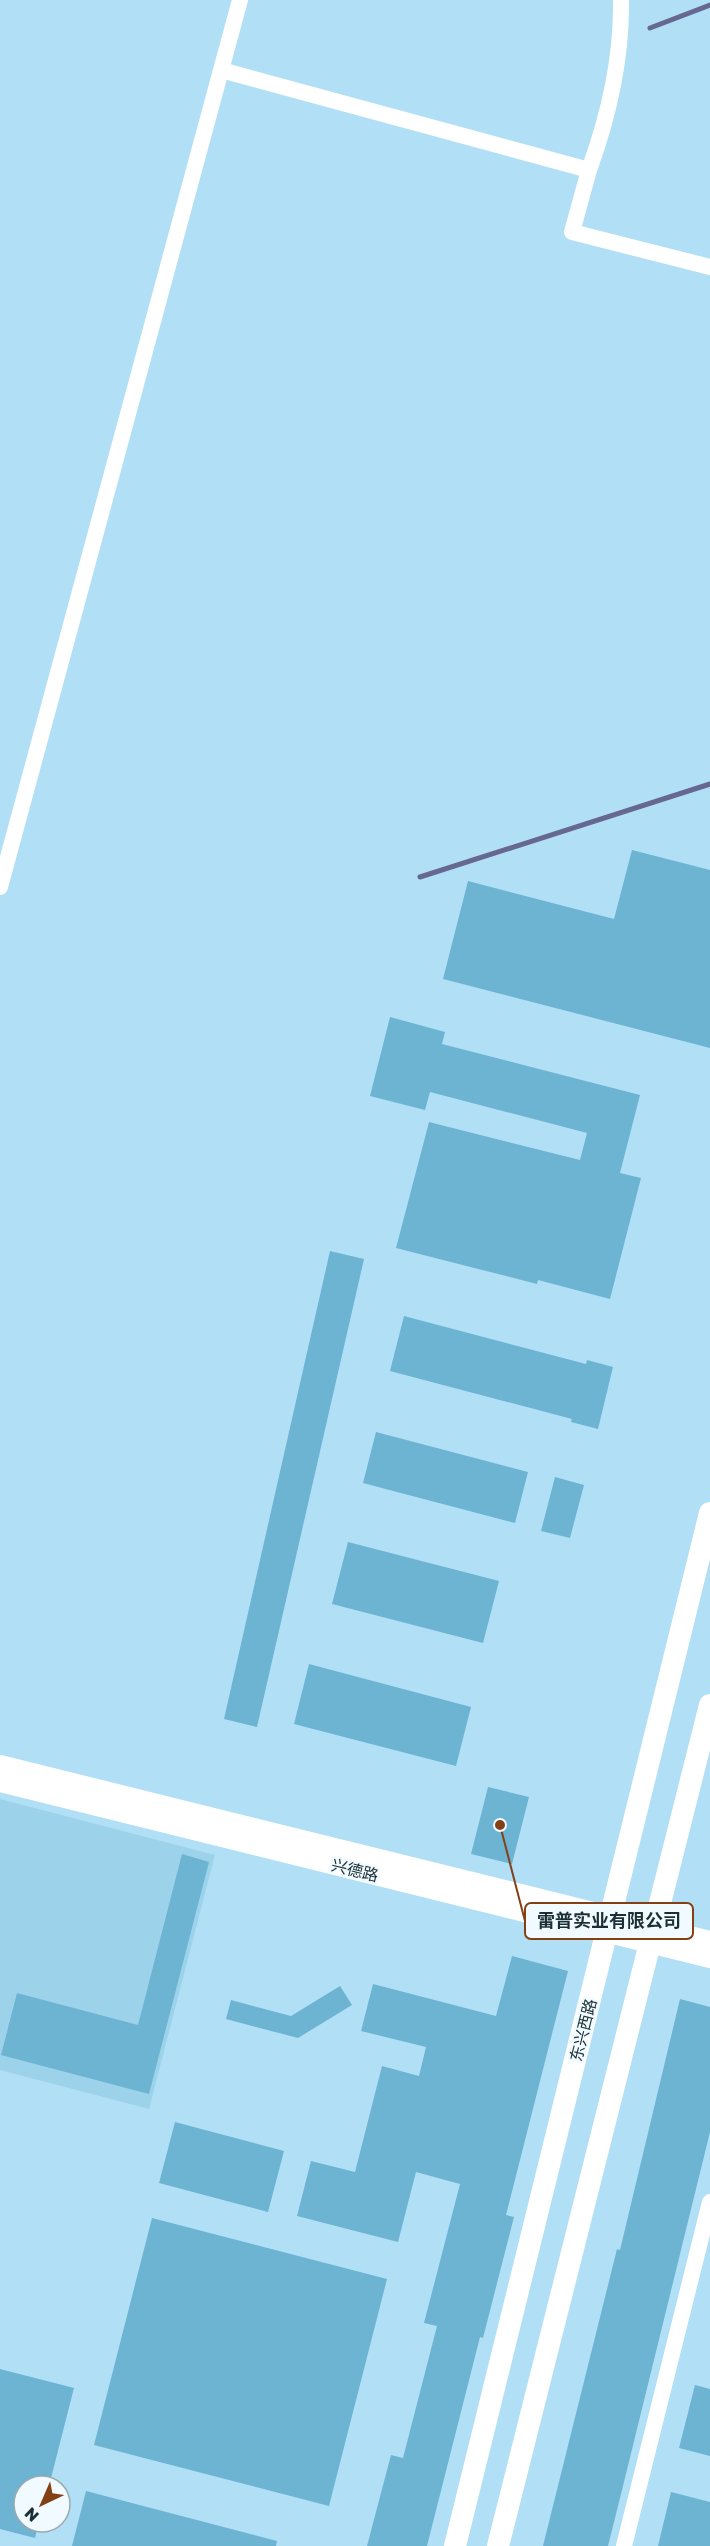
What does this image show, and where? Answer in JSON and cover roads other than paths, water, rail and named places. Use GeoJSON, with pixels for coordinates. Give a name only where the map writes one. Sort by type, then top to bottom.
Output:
{"type":"FeatureCollection","features":[{"type":"Feature","properties":{"kind":"main road","name":"东兴西路"},"geometry":{"type":"LineString","coordinates":[[455,2546],[710,1513]]}},
{"type":"Feature","properties":{"kind":"main road"},"geometry":{"type":"LineString","coordinates":[[498,2546],[650,1935],[710,1705]]}},
{"type":"Feature","properties":{"kind":"street"},"geometry":{"type":"LineString","coordinates":[[0,887],[240,0]]}},
{"type":"Feature","properties":{"kind":"street"},"geometry":{"type":"LineString","coordinates":[[621,0],[620,42],[609,108],[572,232],[710,267]]}},
{"type":"Feature","properties":{"kind":"street"},"geometry":{"type":"LineString","coordinates":[[221,70],[589,170]]}},
{"type":"Feature","properties":{"kind":"street","name":"兴德路"},"geometry":{"type":"LineString","coordinates":[[0,1765],[650,1935],[710,1958]]}},
{"type":"Feature","properties":{"kind":"street","name":"兴德路"},"geometry":{"type":"LineString","coordinates":[[0,1782],[609,1924]]}},
{"type":"Feature","properties":{"kind":"street","name":"兴德路"},"geometry":{"type":"LineString","coordinates":[[650,1935],[710,1941]]}},
{"type":"Feature","properties":{"kind":"street"},"geometry":{"type":"LineString","coordinates":[[624,2546],[710,2202]]}},
{"type":"Feature","properties":{"kind":"waterway"},"geometry":{"type":"LineString","coordinates":[[650,28],[710,5]]}},
{"type":"Feature","properties":{"kind":"waterway"},"geometry":{"type":"LineString","coordinates":[[420,877],[710,784]]}},
{"type":"Feature","properties":{"kind":"place","name":"雷普实业有限公司"},"geometry":{"type":"Point","coordinates":[500,1825]}}]}
